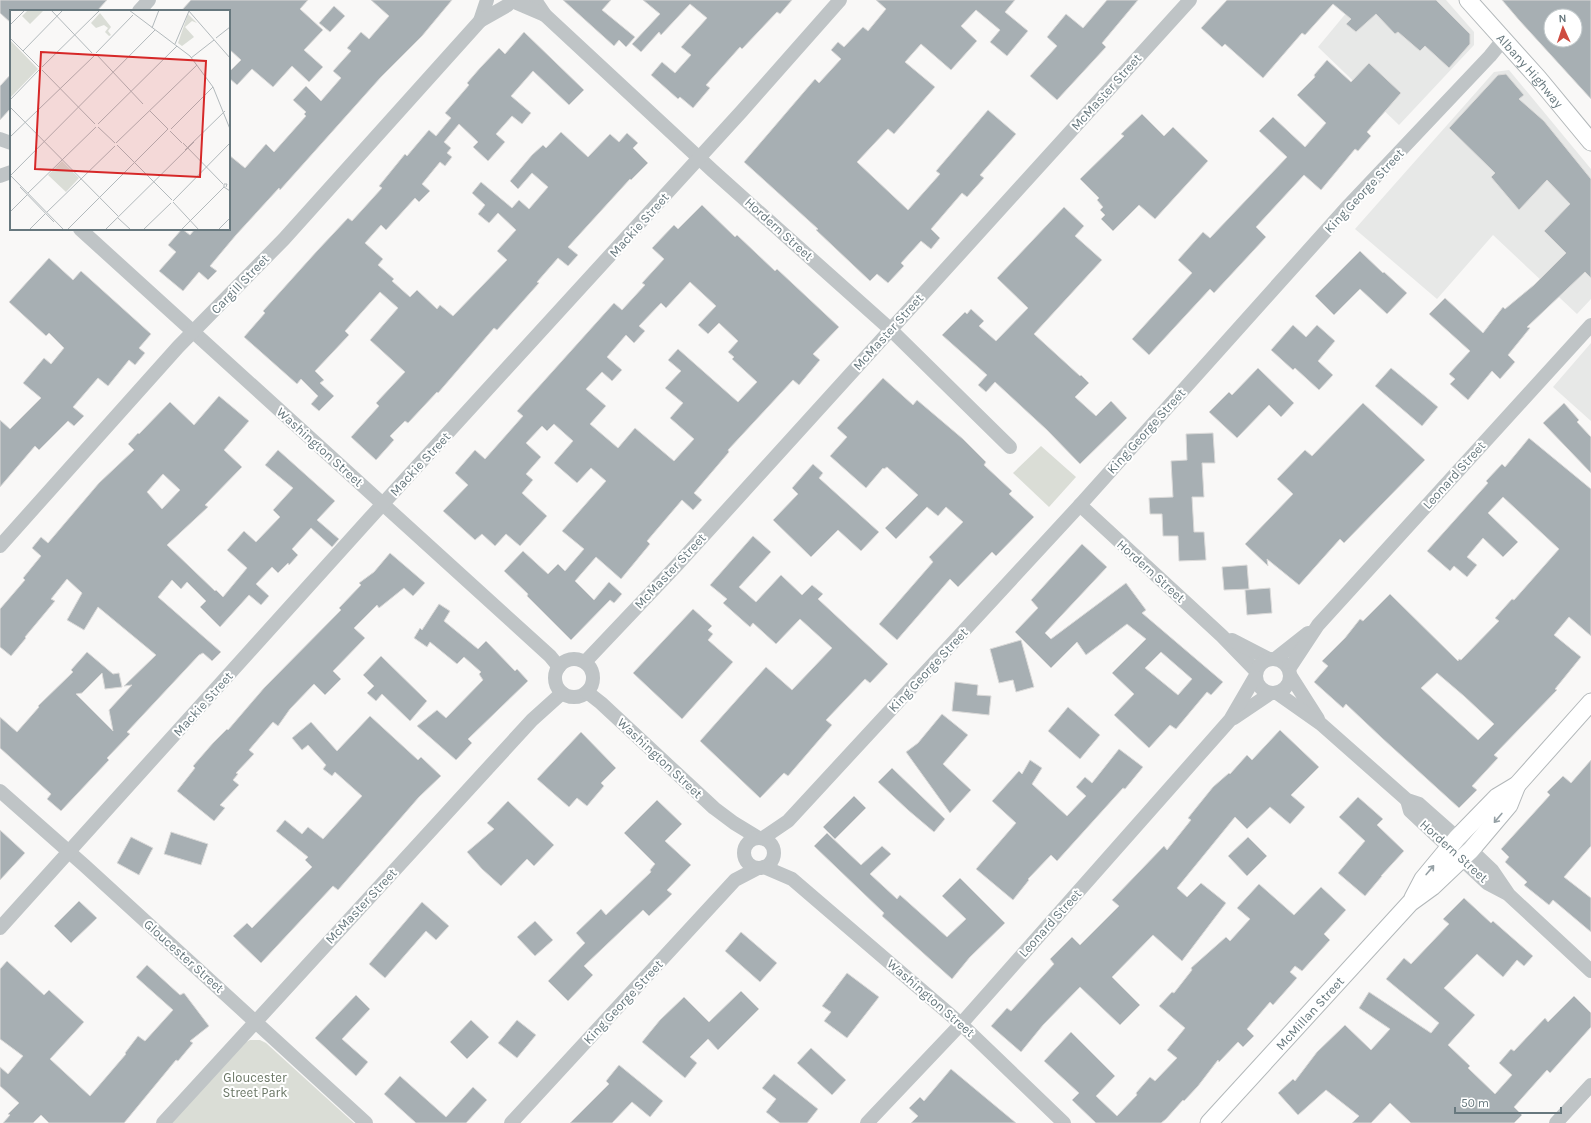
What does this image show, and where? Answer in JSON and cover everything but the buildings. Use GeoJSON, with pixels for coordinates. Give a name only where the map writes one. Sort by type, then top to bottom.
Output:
{"type":"FeatureCollection","features":[{"type":"Feature","properties":{"kind":"main road","name":"Albany Highway"},"geometry":{"type":"LineString","coordinates":[[1468,0],[1538,78],[1591,142]]}},
{"type":"Feature","properties":{"kind":"main road","name":"McMillan Street"},"geometry":{"type":"LineString","coordinates":[[1410,903],[1423,879],[1453,843],[1497,797],[1517,785],[1591,702]]}},
{"type":"Feature","properties":{"kind":"main road","name":"McMillan Street"},"geometry":{"type":"LineString","coordinates":[[1209,1123],[1410,903],[1432,887],[1467,854],[1510,805],[1517,785]]}},
{"type":"Feature","properties":{"kind":"street"},"geometry":{"type":"LineString","coordinates":[[140,10],[150,0]]}},
{"type":"Feature","properties":{"kind":"street","name":"Cargill Street"},"geometry":{"type":"LineString","coordinates":[[480,21],[488,0]]}},
{"type":"Feature","properties":{"kind":"street","name":"Hordern Street"},"geometry":{"type":"LineString","coordinates":[[535,0],[545,15],[700,158],[890,328],[1010,447]]}},
{"type":"Feature","properties":{"kind":"street","name":"Mackie Street"},"geometry":{"type":"LineString","coordinates":[[0,928],[383,504],[700,158],[840,0]]}},
{"type":"Feature","properties":{"kind":"street","name":"McMaster Street"},"geometry":{"type":"LineString","coordinates":[[585,662],[677,565],[890,328],[1190,0]]}},
{"type":"Feature","properties":{"kind":"street","name":"Cargill Street"},"geometry":{"type":"LineString","coordinates":[[0,546],[193,332],[288,234],[480,21],[510,2]]}},
{"type":"Feature","properties":{"kind":"street","name":"Hordern Street"},"geometry":{"type":"LineString","coordinates":[[510,2],[545,15]]}},
{"type":"Feature","properties":{"kind":"street","name":"King George Street"},"geometry":{"type":"LineString","coordinates":[[760,837],[788,821],[1080,505],[1344,211],[1490,56],[1503,40]]}},
{"type":"Feature","properties":{"kind":"street"},"geometry":{"type":"LineString","coordinates":[[0,139],[10,143]]}},
{"type":"Feature","properties":{"kind":"street"},"geometry":{"type":"LineString","coordinates":[[0,176],[10,172]]}},
{"type":"Feature","properties":{"kind":"street","name":"Washington Street"},"geometry":{"type":"LineString","coordinates":[[81,230],[550,656],[559,667]]}},
{"type":"Feature","properties":{"kind":"street","name":"Leonard Street"},"geometry":{"type":"LineString","coordinates":[[1290,672],[1318,626],[1591,325]]}},
{"type":"Feature","properties":{"kind":"street","name":"Hordern Street"},"geometry":{"type":"LineString","coordinates":[[1080,505],[1222,636],[1256,674]]}},
{"type":"Feature","properties":{"kind":"street","name":"Leonard Street"},"geometry":{"type":"LineString","coordinates":[[1272,659],[1318,626]]}},
{"type":"Feature","properties":{"kind":"street","name":"Hordern Street"},"geometry":{"type":"LineString","coordinates":[[1222,636],[1272,659]]}},
{"type":"Feature","properties":{"kind":"street"},"geometry":{"type":"LineString","coordinates":[[571,659],[585,662],[593,674],[592,684],[587,692],[578,696],[567,696],[562,693],[555,680],[555,675],[559,667],[571,659]]}},
{"type":"Feature","properties":{"kind":"street"},"geometry":{"type":"LineString","coordinates":[[1272,659],[1281,660],[1290,672],[1287,686],[1274,693],[1260,688],[1256,674],[1263,661],[1272,659]]}},
{"type":"Feature","properties":{"kind":"street","name":"Hordern Street"},"geometry":{"type":"LineString","coordinates":[[1290,672],[1321,724]]}},
{"type":"Feature","properties":{"kind":"street","name":"Leonard Street"},"geometry":{"type":"LineString","coordinates":[[867,1123],[961,1024],[1230,720],[1256,674]]}},
{"type":"Feature","properties":{"kind":"street","name":"Washington Street"},"geometry":{"type":"LineString","coordinates":[[587,692],[601,703],[714,808],[734,823],[760,837]]}},
{"type":"Feature","properties":{"kind":"street","name":"McMaster Street"},"geometry":{"type":"LineString","coordinates":[[163,1123],[532,720],[562,693]]}},
{"type":"Feature","properties":{"kind":"street","name":"Hordern Street"},"geometry":{"type":"LineString","coordinates":[[1274,693],[1321,724],[1407,800],[1410,811],[1467,854],[1492,870],[1509,895],[1591,971]]}},
{"type":"Feature","properties":{"kind":"street","name":"Leonard Street"},"geometry":{"type":"LineString","coordinates":[[1230,720],[1274,693]]}},
{"type":"Feature","properties":{"kind":"street","name":"Gloucester Street"},"geometry":{"type":"LineString","coordinates":[[0,791],[70,852],[366,1123]]}},
{"type":"Feature","properties":{"kind":"street","name":"King George Street"},"geometry":{"type":"LineString","coordinates":[[775,854],[788,821]]}},
{"type":"Feature","properties":{"kind":"street","name":"Washington Street"},"geometry":{"type":"LineString","coordinates":[[734,823],[740,834],[744,853]]}},
{"type":"Feature","properties":{"kind":"street"},"geometry":{"type":"LineString","coordinates":[[760,837],[771,842],[775,854],[769,865],[761,868],[750,865],[744,853],[749,841],[760,837]]}},
{"type":"Feature","properties":{"kind":"street","name":"King George Street"},"geometry":{"type":"LineString","coordinates":[[735,880],[744,853]]}},
{"type":"Feature","properties":{"kind":"street","name":"Washington Street"},"geometry":{"type":"LineString","coordinates":[[775,854],[787,868],[792,879]]}},
{"type":"Feature","properties":{"kind":"street","name":"King George Street"},"geometry":{"type":"LineString","coordinates":[[511,1123],[735,880],[761,868]]}},
{"type":"Feature","properties":{"kind":"street","name":"Washington Street"},"geometry":{"type":"LineString","coordinates":[[761,868],[792,879],[961,1024],[1064,1123]]}},
{"type":"Feature","properties":{"kind":"street"},"geometry":{"type":"LineString","coordinates":[[1556,1123],[1591,1085]]}},
{"type":"Feature","properties":{"kind":"shaded area"},"geometry":{"type":"Polygon","coordinates":[[[1357,0],[1446,0],[1474,32],[1474,45],[1399,125],[1318,47],[1357,0]]]}},
{"type":"Feature","properties":{"kind":"shaded area"},"geometry":{"type":"Polygon","coordinates":[[[1509,70],[1591,169],[1591,299],[1577,314],[1493,235],[1437,299],[1355,229],[1494,72],[1509,70]]]}},
{"type":"Feature","properties":{"kind":"shaded area"},"geometry":{"type":"Polygon","coordinates":[[[1591,343],[1591,421],[1553,387],[1591,343]]]}},
{"type":"Feature","properties":{"kind":"green space"},"geometry":{"type":"Polygon","coordinates":[[[1041,446],[1076,477],[1049,507],[1013,473],[1041,446]]]}},
{"type":"Feature","properties":{"kind":"green space","name":"Gloucester Street Park"},"geometry":{"type":"Polygon","coordinates":[[[250,1040],[260,1040],[266,1043],[354,1123],[170,1123],[242,1044],[250,1040]]]}}]}
